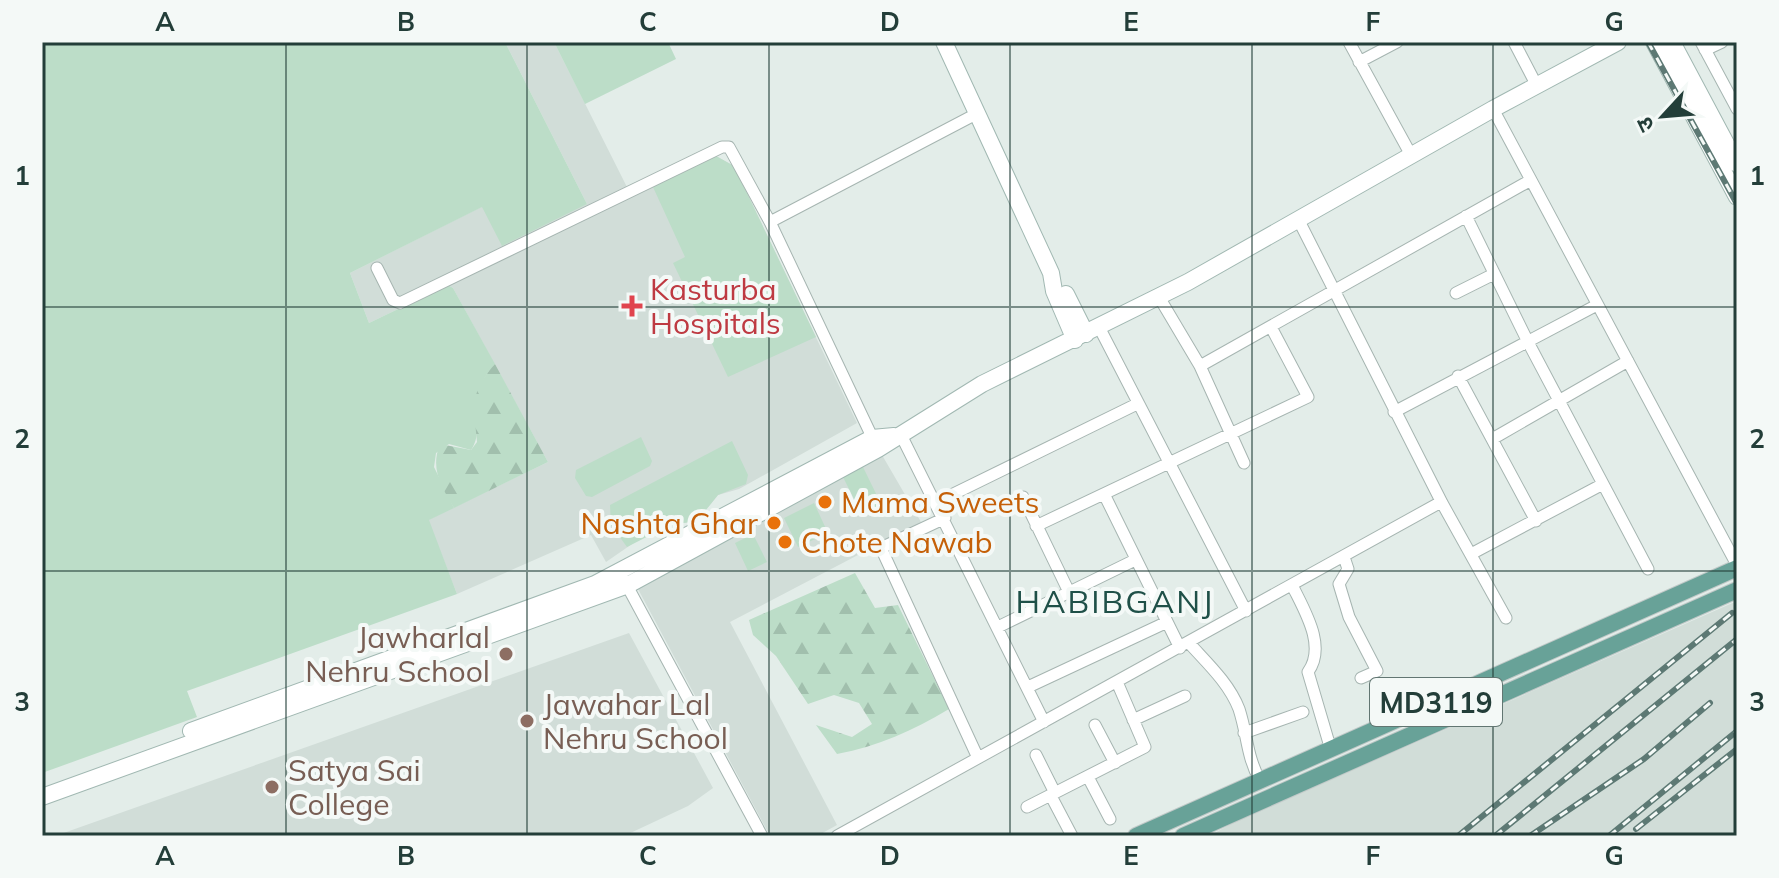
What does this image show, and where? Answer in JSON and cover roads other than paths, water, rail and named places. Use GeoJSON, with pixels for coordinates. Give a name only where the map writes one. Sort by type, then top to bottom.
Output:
{"type":"FeatureCollection","features":[{"type":"Feature","properties":{"kind":"main road"},"geometry":{"type":"LineString","coordinates":[[944,42],[1051,273],[1062,286],[1087,333]]}},
{"type":"Feature","properties":{"kind":"main road"},"geometry":{"type":"LineString","coordinates":[[42,785],[98,770],[595,584],[623,578],[760,503],[898,434],[982,384],[1159,297],[1618,42]]}},
{"type":"Feature","properties":{"kind":"main road"},"geometry":{"type":"LineString","coordinates":[[1654,42],[1737,197]]}},
{"type":"Feature","properties":{"kind":"main road"},"geometry":{"type":"LineString","coordinates":[[1672,42],[1737,164]]}},
{"type":"Feature","properties":{"kind":"main road","name":"MD3119"},"geometry":{"type":"LineString","coordinates":[[1136,836],[1737,567]]}},
{"type":"Feature","properties":{"kind":"main road","name":"MD3119"},"geometry":{"type":"LineString","coordinates":[[1183,836],[1737,590]]}},
{"type":"Feature","properties":{"kind":"main road"},"geometry":{"type":"LineString","coordinates":[[1547,653],[1555,671]]}},
{"type":"Feature","properties":{"kind":"main road"},"geometry":{"type":"LineString","coordinates":[[42,797],[98,770]]}},
{"type":"Feature","properties":{"kind":"street"},"geometry":{"type":"LineString","coordinates":[[1349,42],[1411,155]]}},
{"type":"Feature","properties":{"kind":"street"},"geometry":{"type":"LineString","coordinates":[[1359,62],[1397,42]]}},
{"type":"Feature","properties":{"kind":"street"},"geometry":{"type":"LineString","coordinates":[[1514,42],[1537,86]]}},
{"type":"Feature","properties":{"kind":"street"},"geometry":{"type":"LineString","coordinates":[[1722,42],[1703,46],[1737,109]]}},
{"type":"Feature","properties":{"kind":"street"},"geometry":{"type":"LineString","coordinates":[[1493,109],[1737,567]]}},
{"type":"Feature","properties":{"kind":"street"},"geometry":{"type":"LineString","coordinates":[[770,222],[978,113]]}},
{"type":"Feature","properties":{"kind":"street"},"geometry":{"type":"LineString","coordinates":[[377,268],[393,300],[400,303],[722,147],[734,151],[875,443]]}},
{"type":"Feature","properties":{"kind":"street"},"geometry":{"type":"LineString","coordinates":[[1200,366],[1271,327],[1332,288],[1531,180]]}},
{"type":"Feature","properties":{"kind":"street"},"geometry":{"type":"LineString","coordinates":[[1466,216],[1558,401],[1648,569]]}},
{"type":"Feature","properties":{"kind":"street"},"geometry":{"type":"LineString","coordinates":[[1298,219],[1441,502],[1506,618]]}},
{"type":"Feature","properties":{"kind":"street"},"geometry":{"type":"LineString","coordinates":[[1456,293],[1494,274]]}},
{"type":"Feature","properties":{"kind":"street"},"geometry":{"type":"LineString","coordinates":[[1159,297],[1200,366],[1244,463]]}},
{"type":"Feature","properties":{"kind":"street"},"geometry":{"type":"LineString","coordinates":[[1391,406],[1528,342],[1597,305]]}},
{"type":"Feature","properties":{"kind":"street"},"geometry":{"type":"LineString","coordinates":[[1036,526],[1308,397],[1271,327]]}},
{"type":"Feature","properties":{"kind":"street"},"geometry":{"type":"LineString","coordinates":[[1087,333],[1137,404],[1246,611]]}},
{"type":"Feature","properties":{"kind":"street"},"geometry":{"type":"LineString","coordinates":[[1494,438],[1628,361]]}},
{"type":"Feature","properties":{"kind":"street"},"geometry":{"type":"LineString","coordinates":[[1458,376],[1536,521]]}},
{"type":"Feature","properties":{"kind":"street"},"geometry":{"type":"LineString","coordinates":[[937,502],[1137,404]]}},
{"type":"Feature","properties":{"kind":"street"},"geometry":{"type":"LineString","coordinates":[[898,434],[937,502],[1044,722]]}},
{"type":"Feature","properties":{"kind":"street"},"geometry":{"type":"LineString","coordinates":[[1471,554],[1603,484]]}},
{"type":"Feature","properties":{"kind":"street"},"geometry":{"type":"LineString","coordinates":[[1104,494],[1165,623],[1224,683],[1238,708],[1248,741],[1246,754],[1260,781]]}},
{"type":"Feature","properties":{"kind":"street"},"geometry":{"type":"LineString","coordinates":[[1023,497],[1069,592]]}},
{"type":"Feature","properties":{"kind":"street"},"geometry":{"type":"LineString","coordinates":[[837,836],[1441,502]]}},
{"type":"Feature","properties":{"kind":"street"},"geometry":{"type":"LineString","coordinates":[[945,518],[881,548],[978,758]]}},
{"type":"Feature","properties":{"kind":"street"},"geometry":{"type":"LineString","coordinates":[[1344,557],[1348,569],[1339,584],[1349,617],[1377,671],[1361,678]]}},
{"type":"Feature","properties":{"kind":"street"},"geometry":{"type":"LineString","coordinates":[[998,627],[1135,560]]}},
{"type":"Feature","properties":{"kind":"street"},"geometry":{"type":"LineString","coordinates":[[623,578],[762,836]]}},
{"type":"Feature","properties":{"kind":"street"},"geometry":{"type":"LineString","coordinates":[[1292,585],[1306,614],[1315,645],[1315,663],[1308,672],[1331,750]]}},
{"type":"Feature","properties":{"kind":"street"},"geometry":{"type":"LineString","coordinates":[[1028,687],[1165,623]]}},
{"type":"Feature","properties":{"kind":"street"},"geometry":{"type":"LineString","coordinates":[[1027,807],[1145,747],[1117,682]]}},
{"type":"Feature","properties":{"kind":"street"},"geometry":{"type":"LineString","coordinates":[[1133,720],[1185,696]]}},
{"type":"Feature","properties":{"kind":"street"},"geometry":{"type":"LineString","coordinates":[[1244,733],[1303,712]]}},
{"type":"Feature","properties":{"kind":"street"},"geometry":{"type":"LineString","coordinates":[[1095,725],[1115,763]]}},
{"type":"Feature","properties":{"kind":"street"},"geometry":{"type":"LineString","coordinates":[[1036,755],[1072,836]]}},
{"type":"Feature","properties":{"kind":"street"},"geometry":{"type":"LineString","coordinates":[[1088,777],[1110,819]]}},
{"type":"Feature","properties":{"kind":"railway"},"geometry":{"type":"LineString","coordinates":[[1648,42],[1737,204]]}},
{"type":"Feature","properties":{"kind":"railway"},"geometry":{"type":"LineString","coordinates":[[1458,836],[1732,613]]}},
{"type":"Feature","properties":{"kind":"railway"},"geometry":{"type":"LineString","coordinates":[[1495,836],[1737,639]]}},
{"type":"Feature","properties":{"kind":"railway"},"geometry":{"type":"LineString","coordinates":[[1530,836],[1644,759],[1710,703]]}},
{"type":"Feature","properties":{"kind":"railway"},"geometry":{"type":"LineString","coordinates":[[1609,836],[1737,731]]}},
{"type":"Feature","properties":{"kind":"railway"},"geometry":{"type":"LineString","coordinates":[[1636,829],[1737,749]]}},
{"type":"Feature","properties":{"kind":"place","name":"Kasturba Hospitals"},"geometry":{"type":"Point","coordinates":[632,306]}},
{"type":"Feature","properties":{"kind":"place","name":"Mama Sweets"},"geometry":{"type":"Point","coordinates":[825,502]}},
{"type":"Feature","properties":{"kind":"place","name":"Nashta Ghar"},"geometry":{"type":"Point","coordinates":[774,523]}},
{"type":"Feature","properties":{"kind":"place","name":"Chote Nawab"},"geometry":{"type":"Point","coordinates":[785,542]}},
{"type":"Feature","properties":{"kind":"place","name":"Jawharlal Nehru School"},"geometry":{"type":"Point","coordinates":[506,654]}},
{"type":"Feature","properties":{"kind":"place","name":"Jawahar Lal Nehru School"},"geometry":{"type":"Point","coordinates":[527,721]}},
{"type":"Feature","properties":{"kind":"place","name":"Satya Sai College"},"geometry":{"type":"Point","coordinates":[272,787]}},
{"type":"Feature","properties":{"kind":"district","name":"HABIBGANJ"},"geometry":{"type":"Point","coordinates":[1115,601]}}]}
